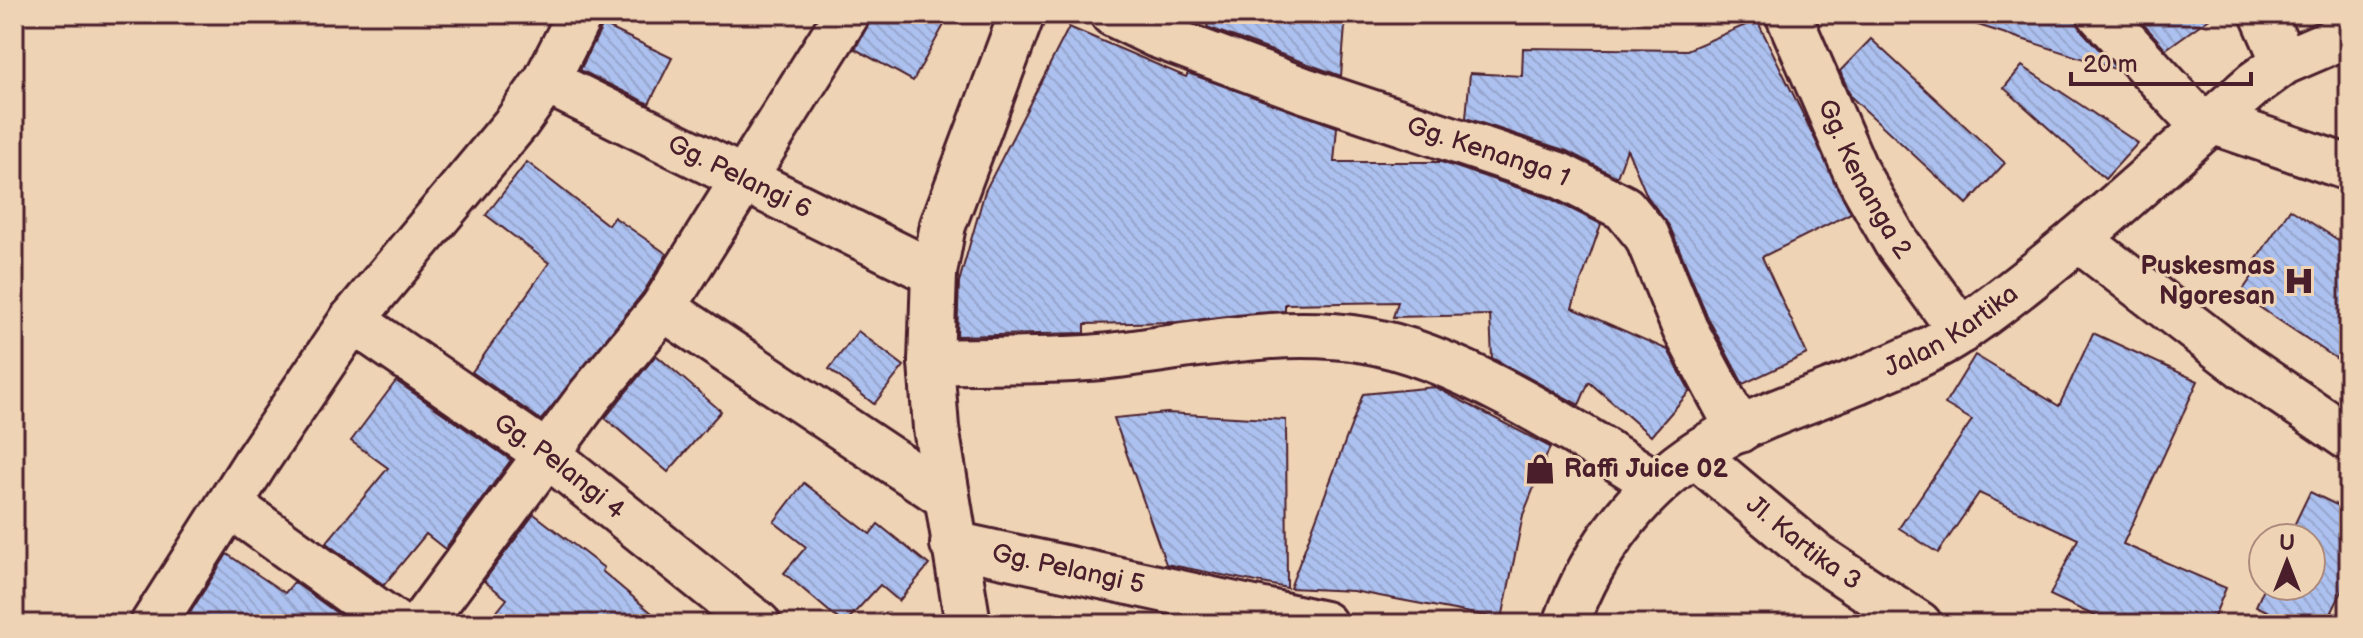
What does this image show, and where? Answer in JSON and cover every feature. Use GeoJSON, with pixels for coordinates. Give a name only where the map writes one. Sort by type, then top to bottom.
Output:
{"type":"FeatureCollection","features":[{"type":"Feature","properties":{"kind":"street"},"geometry":{"type":"LineString","coordinates":[[153,624],[352,320],[517,122],[546,81],[580,14]]}},
{"type":"Feature","properties":{"kind":"street"},"geometry":{"type":"LineString","coordinates":[[421,624],[590,396],[663,308],[847,14]]}},
{"type":"Feature","properties":{"kind":"street"},"geometry":{"type":"LineString","coordinates":[[968,624],[945,496],[931,362],[934,273],[943,225],[1022,14]]}},
{"type":"Feature","properties":{"kind":"street","name":"Gg. Kenanga 1"},"geometry":{"type":"LineString","coordinates":[[1113,14],[1156,35],[1304,90],[1559,175],[1624,208],[1647,236],[1685,329],[1739,430]]}},
{"type":"Feature","properties":{"kind":"street","name":"Gg. Kenanga 2"},"geometry":{"type":"LineString","coordinates":[[1788,14],[1832,123],[1856,172],[1896,242],[1961,331]]}},
{"type":"Feature","properties":{"kind":"street"},"geometry":{"type":"LineString","coordinates":[[2100,14],[2208,124],[2349,168]]}},
{"type":"Feature","properties":{"kind":"street"},"geometry":{"type":"LineString","coordinates":[[2263,14],[2284,62]]}},
{"type":"Feature","properties":{"kind":"street","name":"Jalan Kartika"},"geometry":{"type":"LineString","coordinates":[[1566,624],[1598,555],[1625,515],[1657,484],[1695,455],[1739,430],[1897,364],[1961,331],[2078,239],[2208,124],[2284,62],[2349,34]]}},
{"type":"Feature","properties":{"kind":"street","name":"Gg. Pelangi 6"},"geometry":{"type":"LineString","coordinates":[[546,81],[934,273]]}},
{"type":"Feature","properties":{"kind":"street"},"geometry":{"type":"LineString","coordinates":[[2078,239],[2243,366],[2349,438]]}},
{"type":"Feature","properties":{"kind":"street"},"geometry":{"type":"LineString","coordinates":[[663,308],[945,496]]}},
{"type":"Feature","properties":{"kind":"street","name":"Gg. Pelangi 4"},"geometry":{"type":"LineString","coordinates":[[352,320],[548,455],[758,624]]}},
{"type":"Feature","properties":{"kind":"street"},"geometry":{"type":"LineString","coordinates":[[931,362],[1097,357],[1312,334],[1368,340],[1464,374],[1542,414],[1657,484]]}},
{"type":"Feature","properties":{"kind":"street","name":"Jl. Kartika 3"},"geometry":{"type":"LineString","coordinates":[[1695,455],[1815,555],[1919,624]]}},
{"type":"Feature","properties":{"kind":"street"},"geometry":{"type":"LineString","coordinates":[[230,505],[395,624]]}},
{"type":"Feature","properties":{"kind":"street","name":"Gg. Pelangi 5"},"geometry":{"type":"LineString","coordinates":[[953,544],[1324,624]]}},
{"type":"Feature","properties":{"kind":"building"},"geometry":{"type":"Polygon","coordinates":[[[874,14],[950,14],[913,81],[855,49],[874,14]]]}},
{"type":"Feature","properties":{"kind":"building"},"geometry":{"type":"Polygon","coordinates":[[[1212,14],[1346,14],[1341,76],[1207,27],[1212,14]]]}},
{"type":"Feature","properties":{"kind":"building"},"geometry":{"type":"Polygon","coordinates":[[[1976,14],[2076,14],[2082,31],[2118,70],[1975,24],[1976,14]]]}},
{"type":"Feature","properties":{"kind":"building"},"geometry":{"type":"Polygon","coordinates":[[[2134,14],[2215,14],[2166,49],[2134,14]]]}},
{"type":"Feature","properties":{"kind":"building"},"geometry":{"type":"Polygon","coordinates":[[[1757,20],[1851,213],[1762,257],[1807,354],[1743,384],[1708,318],[1670,227],[1647,196],[1627,149],[1617,177],[1567,151],[1466,118],[1470,73],[1522,76],[1523,48],[1687,50],[1757,20]]]}},
{"type":"Feature","properties":{"kind":"building"},"geometry":{"type":"Polygon","coordinates":[[[603,25],[672,58],[649,104],[580,70],[603,25]]]}},
{"type":"Feature","properties":{"kind":"building"},"geometry":{"type":"Polygon","coordinates":[[[1069,27],[1186,77],[1188,73],[1337,127],[1334,162],[1441,162],[1549,198],[1601,224],[1572,308],[1668,350],[1690,391],[1651,436],[1589,382],[1579,405],[1492,358],[1490,315],[1393,317],[1398,302],[1285,304],[1285,311],[1177,322],[1085,324],[1085,333],[957,336],[959,282],[985,191],[1069,27]]]}},
{"type":"Feature","properties":{"kind":"building"},"geometry":{"type":"Polygon","coordinates":[[[1871,39],[2005,163],[1967,204],[1851,97],[1840,71],[1871,39]]]}},
{"type":"Feature","properties":{"kind":"building"},"geometry":{"type":"Polygon","coordinates":[[[2022,66],[2138,143],[2105,179],[2004,88],[2022,66]]]}},
{"type":"Feature","properties":{"kind":"building"},"geometry":{"type":"Polygon","coordinates":[[[527,162],[608,225],[614,217],[667,254],[643,293],[541,420],[472,372],[549,263],[486,215],[527,162]]]}},
{"type":"Feature","properties":{"kind":"building","name":"Puskesmas Ngoresan"},"geometry":{"type":"Polygon","coordinates":[[[2290,209],[2349,247],[2349,367],[2240,294],[2259,267],[2254,263],[2290,209]]]}},
{"type":"Feature","properties":{"kind":"building"},"geometry":{"type":"Polygon","coordinates":[[[858,331],[904,366],[874,404],[829,369],[858,331]]]}},
{"type":"Feature","properties":{"kind":"building"},"geometry":{"type":"Polygon","coordinates":[[[2093,333],[2198,381],[2123,544],[2226,588],[2211,624],[2112,624],[2050,595],[2078,539],[1979,493],[1938,553],[1899,528],[1972,420],[1945,404],[1975,355],[2059,406],[2093,333]]]}},
{"type":"Feature","properties":{"kind":"building"},"geometry":{"type":"Polygon","coordinates":[[[656,355],[721,411],[668,472],[605,418],[656,355]]]}},
{"type":"Feature","properties":{"kind":"building"},"geometry":{"type":"Polygon","coordinates":[[[396,381],[511,460],[445,549],[426,534],[384,585],[326,543],[388,468],[351,441],[396,381]]]}},
{"type":"Feature","properties":{"kind":"building"},"geometry":{"type":"Polygon","coordinates":[[[1435,387],[1550,447],[1523,515],[1502,619],[1353,591],[1290,588],[1363,394],[1435,387]]]}},
{"type":"Feature","properties":{"kind":"building"},"geometry":{"type":"Polygon","coordinates":[[[1167,413],[1286,420],[1287,588],[1166,564],[1114,418],[1167,413]]]}},
{"type":"Feature","properties":{"kind":"building"},"geometry":{"type":"Polygon","coordinates":[[[804,483],[870,534],[878,524],[929,565],[899,601],[880,585],[844,624],[784,573],[806,547],[774,522],[804,483]]]}},
{"type":"Feature","properties":{"kind":"building"},"geometry":{"type":"Polygon","coordinates":[[[2310,492],[2349,511],[2349,577],[2326,624],[2294,624],[2256,606],[2258,602],[2327,602],[2327,522],[2296,522],[2310,492]]]}},
{"type":"Feature","properties":{"kind":"building"},"geometry":{"type":"Polygon","coordinates":[[[534,514],[604,568],[602,571],[665,624],[487,624],[507,599],[484,581],[534,514]]]}},
{"type":"Feature","properties":{"kind":"building"},"geometry":{"type":"Polygon","coordinates":[[[227,554],[285,593],[294,582],[352,624],[183,624],[227,554]]]}},
{"type":"Feature","properties":{"kind":"place","name":"Puskesmas Ngoresan"},"geometry":{"type":"Point","coordinates":[2299,281]}},
{"type":"Feature","properties":{"kind":"place","name":"Raffi Juice 02"},"geometry":{"type":"Point","coordinates":[1540,469]}}]}
